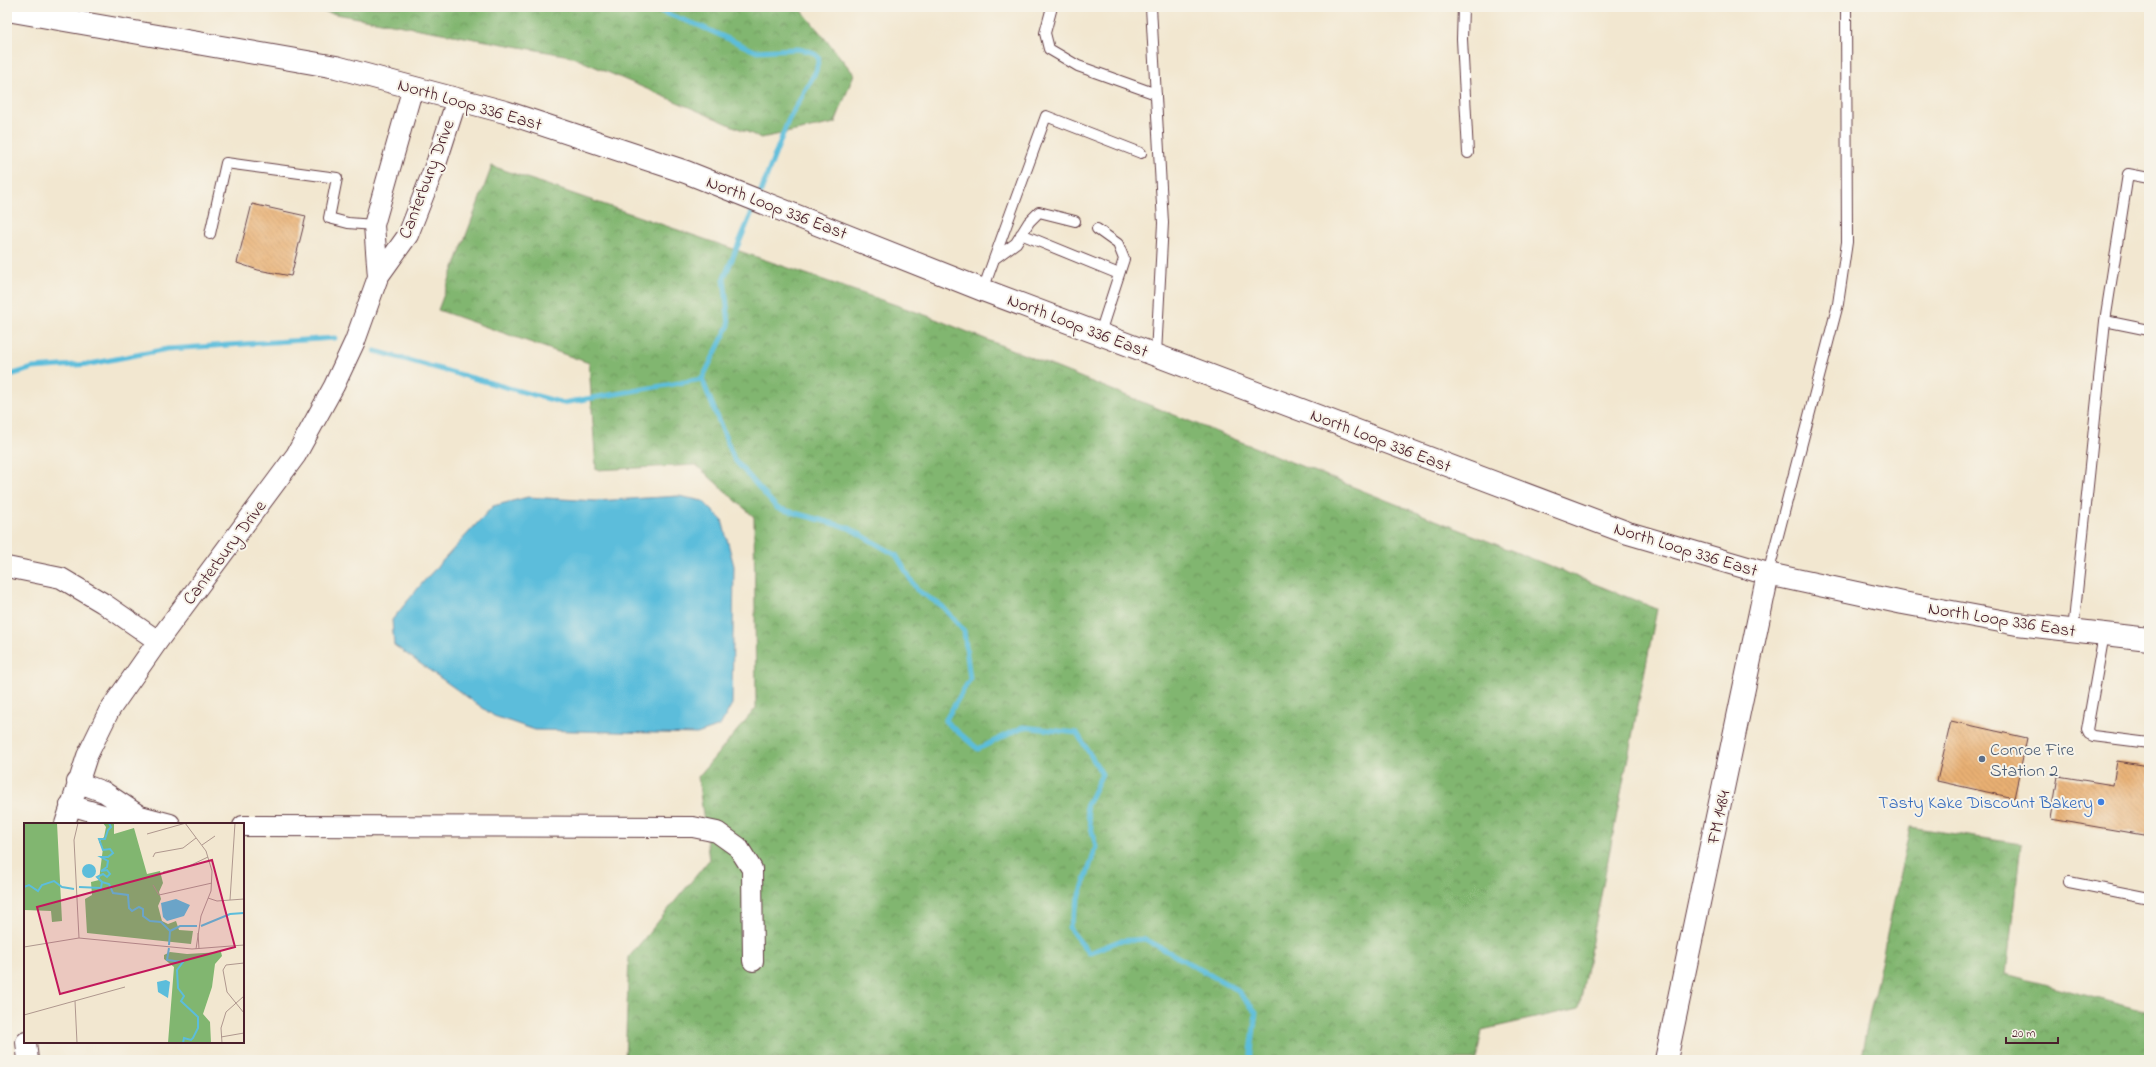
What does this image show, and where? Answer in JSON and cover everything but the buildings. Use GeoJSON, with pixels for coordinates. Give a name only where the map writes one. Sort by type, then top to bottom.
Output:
{"type":"FeatureCollection","features":[{"type":"Feature","properties":{"kind":"main road","name":"North Loop 336 East"},"geometry":{"type":"LineString","coordinates":[[7,10],[336,67],[505,112],[686,172],[933,268],[983,290],[1628,533],[1768,574],[1902,603],[2017,624],[2149,639]]}},
{"type":"Feature","properties":{"kind":"main road","name":"FM 1484"},"geometry":{"type":"LineString","coordinates":[[1666,1060],[1768,574]]}},
{"type":"Feature","properties":{"kind":"street","name":"Canterbury Drive"},"geometry":{"type":"LineString","coordinates":[[378,276],[374,225],[414,87]]}},
{"type":"Feature","properties":{"kind":"street","name":"Canterbury Drive"},"geometry":{"type":"LineString","coordinates":[[65,823],[77,782],[87,756],[109,711],[158,641],[296,455],[334,386],[355,341],[378,276],[408,235],[437,161],[457,99]]}},
{"type":"Feature","properties":{"kind":"street"},"geometry":{"type":"LineString","coordinates":[[7,567],[61,578],[103,603],[158,641]]}},
{"type":"Feature","properties":{"kind":"street"},"geometry":{"type":"LineString","coordinates":[[77,782],[104,792],[140,816]]}},
{"type":"Feature","properties":{"kind":"street"},"geometry":{"type":"LineString","coordinates":[[70,805],[107,816],[140,816],[166,823]]}},
{"type":"Feature","properties":{"kind":"street"},"geometry":{"type":"LineString","coordinates":[[244,826],[693,827],[717,832],[738,847],[752,869],[753,961]]}},
{"type":"Feature","properties":{"kind":"street"},"geometry":{"type":"LineString","coordinates":[[26,1043],[28,1060]]}},
{"type":"Feature","properties":{"kind":"lane"},"geometry":{"type":"LineString","coordinates":[[1052,7],[1045,33],[1049,49],[1078,66],[1156,94]]}},
{"type":"Feature","properties":{"kind":"lane"},"geometry":{"type":"LineString","coordinates":[[1151,7],[1163,223],[1156,354]]}},
{"type":"Feature","properties":{"kind":"lane"},"geometry":{"type":"LineString","coordinates":[[1463,7],[1462,39],[1468,153]]}},
{"type":"Feature","properties":{"kind":"lane"},"geometry":{"type":"LineString","coordinates":[[1768,574],[1838,304],[1847,242],[1846,7]]}},
{"type":"Feature","properties":{"kind":"lane"},"geometry":{"type":"LineString","coordinates":[[983,290],[1046,116],[1141,153]]}},
{"type":"Feature","properties":{"kind":"lane"},"geometry":{"type":"LineString","coordinates":[[210,234],[226,163],[337,178],[329,218],[348,223],[374,225]]}},
{"type":"Feature","properties":{"kind":"lane"},"geometry":{"type":"LineString","coordinates":[[2073,631],[2105,321],[2128,174],[2149,178]]}},
{"type":"Feature","properties":{"kind":"lane"},"geometry":{"type":"LineString","coordinates":[[994,259],[1016,243],[1029,222],[1039,212],[1075,221]]}},
{"type":"Feature","properties":{"kind":"lane"},"geometry":{"type":"LineString","coordinates":[[1097,229],[1118,244],[1124,259],[1100,333]]}},
{"type":"Feature","properties":{"kind":"lane"},"geometry":{"type":"LineString","coordinates":[[1021,234],[1119,274]]}},
{"type":"Feature","properties":{"kind":"lane"},"geometry":{"type":"LineString","coordinates":[[2105,321],[2149,330]]}},
{"type":"Feature","properties":{"kind":"lane"},"geometry":{"type":"LineString","coordinates":[[2104,634],[2087,730],[2089,734],[2093,736],[2149,743]]}},
{"type":"Feature","properties":{"kind":"lane"},"geometry":{"type":"LineString","coordinates":[[2069,882],[2149,898]]}},
{"type":"Feature","properties":{"kind":"green space"},"geometry":{"type":"Polygon","coordinates":[[[297,7],[799,7],[854,74],[835,123],[761,138],[570,56],[297,7]]]}},
{"type":"Feature","properties":{"kind":"green space"},"geometry":{"type":"Polygon","coordinates":[[[492,166],[928,316],[1657,609],[1579,1008],[1482,1030],[1476,1060],[625,1060],[629,957],[709,860],[698,777],[756,708],[754,517],[696,465],[596,470],[589,363],[438,310],[492,166]]]}},
{"type":"Feature","properties":{"kind":"green space"},"geometry":{"type":"Polygon","coordinates":[[[1910,827],[2021,844],[2006,974],[2149,1012],[2149,1060],[1860,1060],[1910,827]]]}},
{"type":"Feature","properties":{"kind":"water"},"geometry":{"type":"Polygon","coordinates":[[[679,496],[703,501],[722,520],[734,566],[732,704],[720,726],[697,734],[535,730],[494,716],[394,645],[392,620],[424,581],[493,506],[528,497],[596,501],[679,496]]]}},
{"type":"Feature","properties":{"kind":"waterway"},"geometry":{"type":"LineString","coordinates":[[658,7],[662,12],[700,26],[755,51],[798,49],[812,52],[819,58],[816,71],[788,121],[759,196]]}},
{"type":"Feature","properties":{"kind":"waterway"},"geometry":{"type":"LineString","coordinates":[[702,379],[729,325],[724,278],[755,205]]}},
{"type":"Feature","properties":{"kind":"waterway"},"geometry":{"type":"LineString","coordinates":[[7,376],[33,368],[90,364],[167,349],[335,338]]}},
{"type":"Feature","properties":{"kind":"waterway"},"geometry":{"type":"LineString","coordinates":[[375,351],[563,403],[702,379]]}},
{"type":"Feature","properties":{"kind":"waterway"},"geometry":{"type":"LineString","coordinates":[[702,379],[734,459],[777,508],[849,528],[896,555],[917,590],[942,606],[964,631],[970,679],[945,721],[978,749],[1023,727],[1077,733],[1102,774],[1086,807],[1096,847],[1069,928],[1089,953],[1119,941],[1145,939],[1236,989],[1256,1012],[1250,1060]]}},
{"type":"Feature","properties":{"kind":"place","name":"Conroe Fire Station 2"},"geometry":{"type":"Point","coordinates":[1982,759]}},
{"type":"Feature","properties":{"kind":"place","name":"Tasty Kake Discount Bakery"},"geometry":{"type":"Point","coordinates":[2101,802]}}]}
